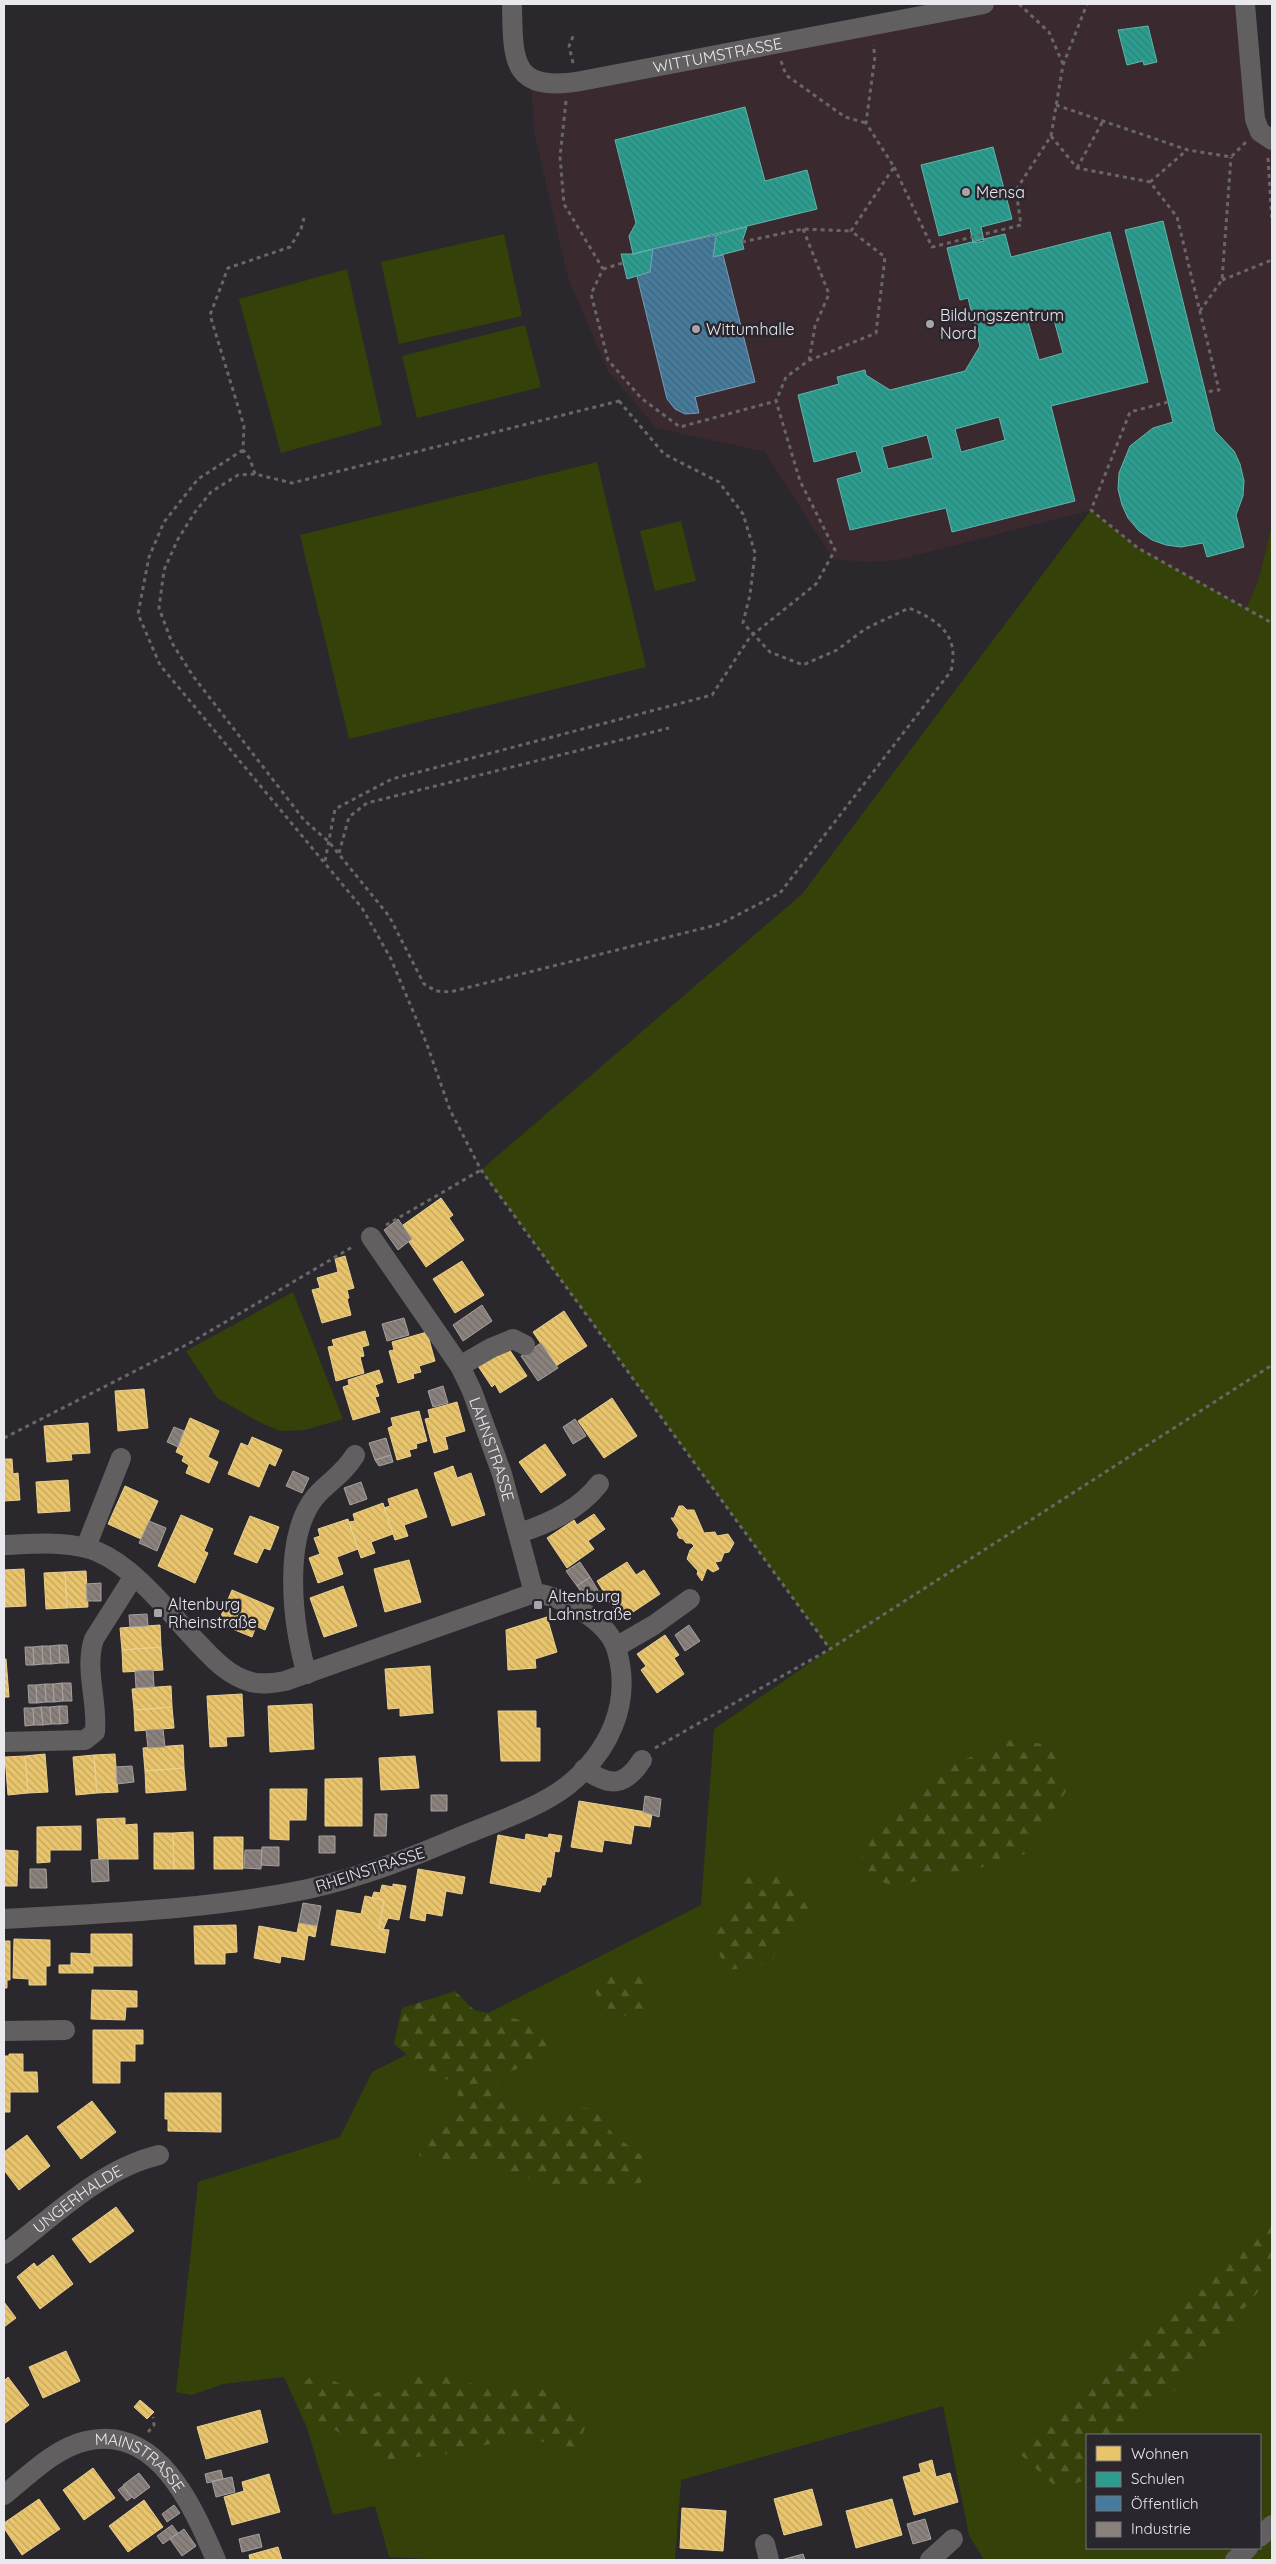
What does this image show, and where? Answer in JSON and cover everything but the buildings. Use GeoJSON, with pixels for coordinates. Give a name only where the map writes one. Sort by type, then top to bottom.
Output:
{"type":"FeatureCollection","features":[{"type":"Feature","properties":{"kind":"street","name":"WITTUMSTRASSE"},"geometry":{"type":"LineString","coordinates":[[512,4],[512,46],[515,62],[527,76],[550,84],[582,81],[984,4]]}},
{"type":"Feature","properties":{"kind":"street"},"geometry":{"type":"LineString","coordinates":[[1245,4],[1255,119],[1266,136]]}},
{"type":"Feature","properties":{"kind":"street","name":"LAHNSTRASSE"},"geometry":{"type":"LineString","coordinates":[[371,1237],[460,1366],[488,1431],[519,1533],[534,1593]]}},
{"type":"Feature","properties":{"kind":"street"},"geometry":{"type":"LineString","coordinates":[[460,1366],[503,1342],[513,1339],[525,1345]]}},
{"type":"Feature","properties":{"kind":"street"},"geometry":{"type":"LineString","coordinates":[[307,1674],[296,1628],[294,1580],[297,1545],[303,1518],[316,1496],[346,1469],[356,1456]]}},
{"type":"Feature","properties":{"kind":"street"},"geometry":{"type":"LineString","coordinates":[[86,1547],[121,1458]]}},
{"type":"Feature","properties":{"kind":"street"},"geometry":{"type":"LineString","coordinates":[[519,1533],[558,1517],[591,1494],[599,1484]]}},
{"type":"Feature","properties":{"kind":"street"},"geometry":{"type":"LineString","coordinates":[[4,1545],[86,1547],[117,1563],[134,1576],[218,1664],[235,1676],[252,1682],[269,1684],[307,1674],[534,1593]]}},
{"type":"Feature","properties":{"kind":"street"},"geometry":{"type":"LineString","coordinates":[[4,1742],[85,1740],[95,1732],[97,1715],[90,1651],[94,1639],[134,1576]]}},
{"type":"Feature","properties":{"kind":"street","name":"RHEINSTRASSE"},"geometry":{"type":"LineString","coordinates":[[4,1919],[222,1903],[308,1889],[343,1880],[440,1846],[547,1798],[567,1786],[584,1769],[603,1745],[616,1722],[622,1702],[623,1686],[616,1647],[604,1631],[587,1614],[548,1594],[534,1593]]}},
{"type":"Feature","properties":{"kind":"street"},"geometry":{"type":"LineString","coordinates":[[616,1647],[654,1624],[690,1598]]}},
{"type":"Feature","properties":{"kind":"street"},"geometry":{"type":"LineString","coordinates":[[584,1769],[596,1777],[611,1782],[625,1780],[635,1772],[642,1760]]}},
{"type":"Feature","properties":{"kind":"street"},"geometry":{"type":"LineString","coordinates":[[4,2031],[65,2030]]}},
{"type":"Feature","properties":{"kind":"street","name":"UNGERHALDE"},"geometry":{"type":"LineString","coordinates":[[4,2254],[72,2202],[125,2166],[159,2155]]}},
{"type":"Feature","properties":{"kind":"street","name":"MAINSTRASSE"},"geometry":{"type":"LineString","coordinates":[[4,2495],[58,2453],[71,2446],[86,2441],[109,2439],[128,2442],[148,2452],[164,2466],[193,2513],[216,2560]]}},
{"type":"Feature","properties":{"kind":"street"},"geometry":{"type":"LineString","coordinates":[[1261,2536],[1272,2525]]}},
{"type":"Feature","properties":{"kind":"street"},"geometry":{"type":"LineString","coordinates":[[930,2560],[953,2538]]}},
{"type":"Feature","properties":{"kind":"street"},"geometry":{"type":"LineString","coordinates":[[1235,2560],[1247,2549]]}},
{"type":"Feature","properties":{"kind":"path"},"geometry":{"type":"LineString","coordinates":[[1019,4],[1049,32],[1063,65]]}},
{"type":"Feature","properties":{"kind":"path"},"geometry":{"type":"LineString","coordinates":[[869,25],[875,56],[866,123],[894,167],[932,247],[1021,226],[1016,190],[1051,136],[1063,65],[1087,4]]}},
{"type":"Feature","properties":{"kind":"path"},"geometry":{"type":"LineString","coordinates":[[774,43],[786,75],[845,117],[866,123]]}},
{"type":"Feature","properties":{"kind":"path"},"geometry":{"type":"LineString","coordinates":[[1056,105],[1188,150],[1230,157],[1266,136],[1272,223]]}},
{"type":"Feature","properties":{"kind":"path"},"geometry":{"type":"LineString","coordinates":[[1077,168],[1102,121]]}},
{"type":"Feature","properties":{"kind":"path"},"geometry":{"type":"LineString","coordinates":[[562,135],[560,157],[564,204],[603,270]]}},
{"type":"Feature","properties":{"kind":"path"},"geometry":{"type":"LineString","coordinates":[[1051,136],[1077,168],[1150,182],[1177,217],[1219,390],[1205,392]]}},
{"type":"Feature","properties":{"kind":"path"},"geometry":{"type":"LineString","coordinates":[[1150,182],[1188,150]]}},
{"type":"Feature","properties":{"kind":"path"},"geometry":{"type":"LineString","coordinates":[[1200,312],[1222,280],[1230,157]]}},
{"type":"Feature","properties":{"kind":"path"},"geometry":{"type":"LineString","coordinates":[[851,231],[894,167]]}},
{"type":"Feature","properties":{"kind":"path"},"geometry":{"type":"LineString","coordinates":[[255,474],[250,459],[243,450],[244,426],[210,315],[228,268],[290,247],[301,229],[304,218]]}},
{"type":"Feature","properties":{"kind":"path"},"geometry":{"type":"LineString","coordinates":[[803,229],[830,294],[815,326],[808,361]]}},
{"type":"Feature","properties":{"kind":"path"},"geometry":{"type":"LineString","coordinates":[[325,862],[335,809],[392,779],[712,695],[754,634],[816,584],[835,550],[800,482],[776,401],[786,377],[808,361],[876,333],[885,257],[851,231],[803,229],[742,242]]}},
{"type":"Feature","properties":{"kind":"path"},"geometry":{"type":"LineString","coordinates":[[1222,280],[1272,260]]}},
{"type":"Feature","properties":{"kind":"path"},"geometry":{"type":"LineString","coordinates":[[623,263],[603,270],[591,294],[608,360],[641,398],[680,427],[776,401]]}},
{"type":"Feature","properties":{"kind":"path"},"geometry":{"type":"LineString","coordinates":[[619,402],[664,454],[719,482],[743,514],[756,553],[750,595],[743,623],[754,634],[770,652],[803,664],[837,650],[865,629],[909,608],[932,617],[945,629],[954,660],[951,671],[780,893],[720,924],[450,992],[436,991],[424,984],[389,916],[329,842],[304,820],[193,676],[172,643],[159,608],[164,570],[194,512],[211,492],[238,476],[255,474],[292,483],[619,402]]}},
{"type":"Feature","properties":{"kind":"path"},"geometry":{"type":"LineString","coordinates":[[1168,402],[1130,412],[1091,510],[1138,548],[1272,623]]}},
{"type":"Feature","properties":{"kind":"path"},"geometry":{"type":"LineString","coordinates":[[243,450],[198,479],[164,522],[149,557],[138,614],[160,665],[362,908],[391,959],[426,1042],[450,1110],[481,1170],[830,1649]]}},
{"type":"Feature","properties":{"kind":"path"},"geometry":{"type":"LineString","coordinates":[[339,854],[349,817],[367,803],[670,728]]}},
{"type":"Feature","properties":{"kind":"path"},"geometry":{"type":"LineString","coordinates":[[4,1438],[188,1344],[371,1237],[395,1219],[481,1170]]}},
{"type":"Feature","properties":{"kind":"path"},"geometry":{"type":"LineString","coordinates":[[642,1760],[654,1748],[830,1649],[1272,1364]]}},
{"type":"Feature","properties":{"kind":"shaded area","name":"Bildungszentrum Nord"},"geometry":{"type":"Polygon","coordinates":[[[984,4],[1245,4],[1255,119],[1272,140],[1272,524],[1258,582],[1246,608],[1138,548],[1091,510],[898,560],[866,562],[833,559],[765,452],[656,428],[608,371],[568,278],[534,131],[531,79],[540,82],[984,4]]]}},
{"type":"Feature","properties":{"kind":"green space"},"geometry":{"type":"Polygon","coordinates":[[[504,234],[522,316],[399,344],[381,262],[504,234]]]}},
{"type":"Feature","properties":{"kind":"green space"},"geometry":{"type":"Polygon","coordinates":[[[347,269],[382,425],[281,453],[239,299],[347,269]]]}},
{"type":"Feature","properties":{"kind":"green space"},"geometry":{"type":"Polygon","coordinates":[[[525,325],[541,387],[417,418],[402,356],[525,325]]]}},
{"type":"Feature","properties":{"kind":"green space"},"geometry":{"type":"Polygon","coordinates":[[[597,462],[646,667],[349,739],[300,535],[597,462]]]}},
{"type":"Feature","properties":{"kind":"green space"},"geometry":{"type":"Polygon","coordinates":[[[1091,510],[1138,548],[1246,608],[1258,582],[1272,524],[1272,2560],[984,2560],[969,2535],[943,2406],[681,2480],[675,2560],[452,2560],[389,2557],[375,2506],[333,2515],[307,2428],[284,2377],[223,2384],[192,2395],[176,2392],[198,2182],[340,2137],[372,2072],[701,1905],[714,1729],[830,1649],[481,1170],[802,894],[1091,510]]]}},
{"type":"Feature","properties":{"kind":"green space"},"geometry":{"type":"Polygon","coordinates":[[[681,521],[696,581],[655,591],[640,531],[681,521]]]}},
{"type":"Feature","properties":{"kind":"green space"},"geometry":{"type":"Polygon","coordinates":[[[293,1292],[343,1419],[305,1430],[281,1431],[261,1423],[217,1398],[186,1351],[293,1292]]]}},
{"type":"Feature","properties":{"kind":"green space"},"geometry":{"type":"Polygon","coordinates":[[[1010,1740],[1052,1745],[1067,1790],[1025,1854],[963,1873],[891,1886],[859,1870],[867,1838],[942,1769],[1010,1740]]]}},
{"type":"Feature","properties":{"kind":"green space"},"geometry":{"type":"Polygon","coordinates":[[[789,1874],[816,1904],[788,1927],[770,1964],[729,1970],[708,1937],[734,1913],[744,1877],[789,1874]]]}},
{"type":"Feature","properties":{"kind":"green space"},"geometry":{"type":"Polygon","coordinates":[[[611,1969],[649,1979],[644,2010],[611,2020],[594,1990],[611,1969]]]}},
{"type":"Feature","properties":{"kind":"green space"},"geometry":{"type":"Polygon","coordinates":[[[455,1991],[474,2010],[530,2022],[555,2047],[534,2063],[499,2075],[496,2099],[532,2111],[593,2108],[613,2134],[642,2156],[641,2183],[557,2188],[488,2164],[434,2165],[419,2155],[425,2131],[457,2115],[458,2085],[422,2067],[394,2044],[402,2008],[455,1991]]]}},
{"type":"Feature","properties":{"kind":"green space"},"geometry":{"type":"Polygon","coordinates":[[[1272,2211],[1272,2275],[1177,2389],[1128,2420],[1123,2434],[1086,2434],[1086,2480],[1057,2488],[1021,2455],[1144,2332],[1272,2211]]]}},
{"type":"Feature","properties":{"kind":"green space"},"geometry":{"type":"Polygon","coordinates":[[[426,2371],[484,2387],[543,2386],[588,2421],[575,2451],[521,2436],[453,2453],[390,2460],[305,2414],[296,2386],[318,2373],[367,2397],[426,2371]]]}},
{"type":"Feature","properties":{"kind":"place","name":"Mensa"},"geometry":{"type":"Point","coordinates":[966,192]}},
{"type":"Feature","properties":{"kind":"place","name":"Bildungszentrum Nord"},"geometry":{"type":"Point","coordinates":[930,324]}},
{"type":"Feature","properties":{"kind":"place","name":"Wittumhalle"},"geometry":{"type":"Point","coordinates":[696,329]}},
{"type":"Feature","properties":{"kind":"place","name":"Altenburg Lahnstraße"},"geometry":{"type":"Point","coordinates":[538,1605]}},
{"type":"Feature","properties":{"kind":"place","name":"Altenburg Rheinstraße"},"geometry":{"type":"Point","coordinates":[158,1613]}}]}
